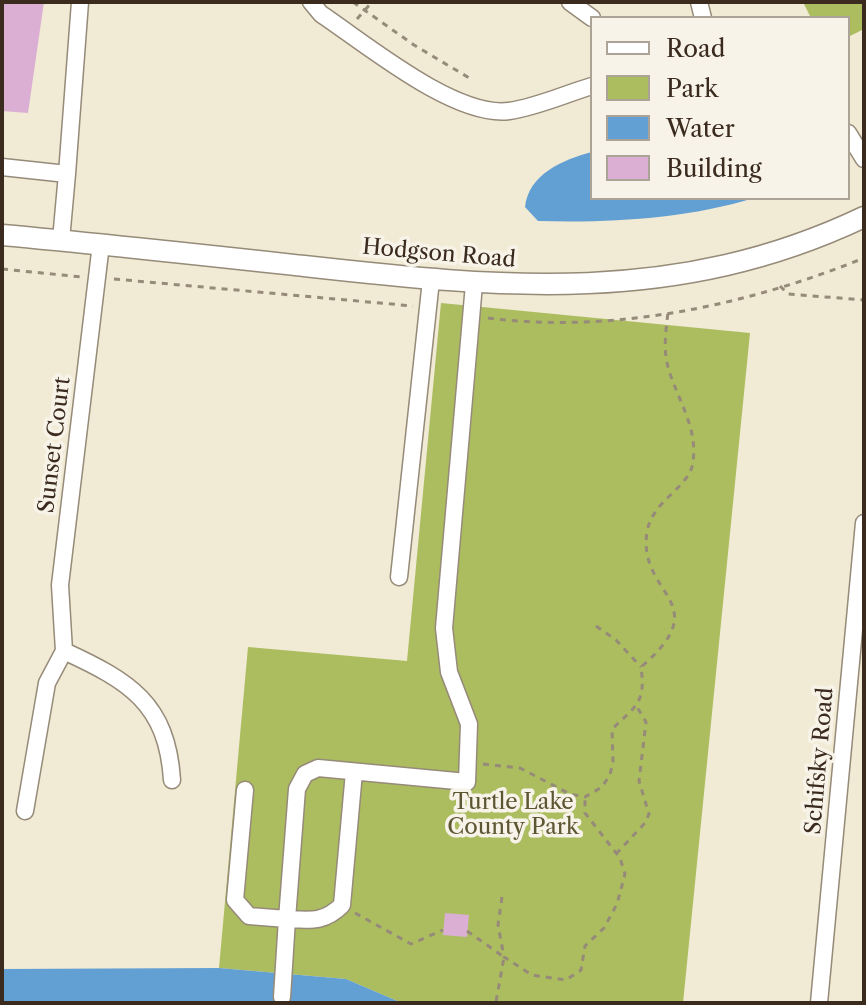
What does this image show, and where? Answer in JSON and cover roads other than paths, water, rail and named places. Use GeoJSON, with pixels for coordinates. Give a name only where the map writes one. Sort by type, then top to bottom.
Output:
{"type":"FeatureCollection","features":[{"type":"Feature","properties":{"kind":"main road","name":"Hodgson Road"},"geometry":{"type":"LineString","coordinates":[[2,235],[474,284],[554,285],[660,277],[778,252],[864,217]]}},
{"type":"Feature","properties":{"kind":"street"},"geometry":{"type":"LineString","coordinates":[[61,240],[80,2]]}},
{"type":"Feature","properties":{"kind":"street"},"geometry":{"type":"LineString","coordinates":[[311,2],[348,31],[454,101],[482,110],[509,111],[590,87]]}},
{"type":"Feature","properties":{"kind":"street"},"geometry":{"type":"LineString","coordinates":[[570,2],[590,17]]}},
{"type":"Feature","properties":{"kind":"street"},"geometry":{"type":"LineString","coordinates":[[850,136],[864,159]]}},
{"type":"Feature","properties":{"kind":"street"},"geometry":{"type":"LineString","coordinates":[[2,167],[67,174]]}},
{"type":"Feature","properties":{"kind":"street","name":"Sunset Court"},"geometry":{"type":"LineString","coordinates":[[64,651],[60,585],[101,244]]}},
{"type":"Feature","properties":{"kind":"street"},"geometry":{"type":"LineString","coordinates":[[399,577],[431,280]]}},
{"type":"Feature","properties":{"kind":"street"},"geometry":{"type":"LineString","coordinates":[[282,997],[297,789],[305,774],[318,768],[467,782],[469,724],[449,672],[444,628],[474,284]]}},
{"type":"Feature","properties":{"kind":"street","name":"Schifsky Road"},"geometry":{"type":"LineString","coordinates":[[819,1003],[864,523]]}},
{"type":"Feature","properties":{"kind":"street"},"geometry":{"type":"LineString","coordinates":[[25,811],[47,683],[64,651],[108,671],[137,691],[156,715],[171,760],[172,780]]}},
{"type":"Feature","properties":{"kind":"street"},"geometry":{"type":"LineString","coordinates":[[245,790],[235,900],[249,916],[317,921],[330,917],[342,905],[354,772]]}},
{"type":"Feature","properties":{"kind":"water"},"geometry":{"type":"Polygon","coordinates":[[[590,153],[590,200],[747,200],[701,211],[647,218],[538,221],[525,207],[528,195],[540,177],[569,159],[590,153]]]}},
{"type":"Feature","properties":{"kind":"water"},"geometry":{"type":"Polygon","coordinates":[[[219,968],[346,979],[402,1003],[2,1003],[2,969],[219,968]]]}},
{"type":"Feature","properties":{"kind":"park label","name":"Turtle Lake County Park"},"geometry":{"type":"Point","coordinates":[513,816]}}]}
